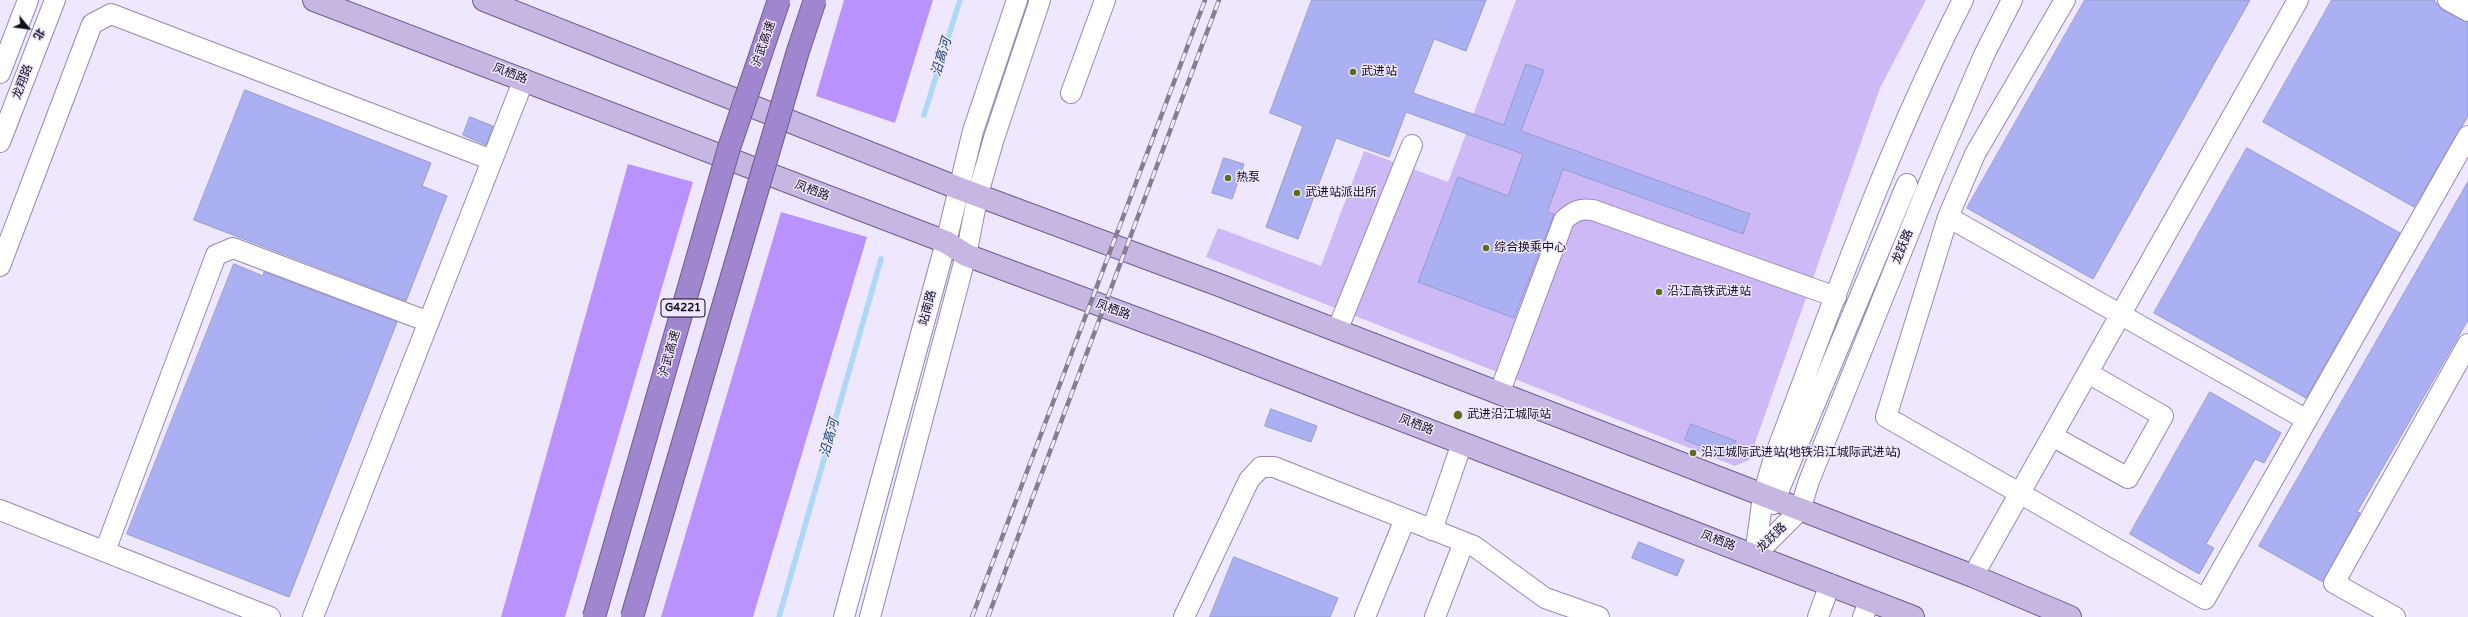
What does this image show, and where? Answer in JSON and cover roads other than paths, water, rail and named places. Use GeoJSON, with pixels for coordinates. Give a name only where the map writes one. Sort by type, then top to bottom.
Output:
{"type":"FeatureCollection","features":[{"type":"Feature","properties":{"kind":"highway","name":"沪武高速"},"geometry":{"type":"LineString","coordinates":[[594,617],[729,148],[779,0]]}},
{"type":"Feature","properties":{"kind":"highway","name":"G4221"},"geometry":{"type":"LineString","coordinates":[[632,617],[795,59],[815,0]]}},
{"type":"Feature","properties":{"kind":"main road","name":"凤栖路"},"geometry":{"type":"LineString","coordinates":[[314,0],[524,79],[946,242],[966,255],[1830,584],[1866,608],[1913,617]]}},
{"type":"Feature","properties":{"kind":"main road"},"geometry":{"type":"LineString","coordinates":[[484,0],[511,5],[968,191],[1337,331],[1973,576],[2070,617]]}},
{"type":"Feature","properties":{"kind":"street","name":"龙翔路"},"geometry":{"type":"LineString","coordinates":[[0,73],[28,0]]}},
{"type":"Feature","properties":{"kind":"street","name":"龙翔路"},"geometry":{"type":"LineString","coordinates":[[0,142],[55,0]]}},
{"type":"Feature","properties":{"kind":"street","name":"站南路"},"geometry":{"type":"LineString","coordinates":[[870,617],[966,255],[968,191],[973,131],[1017,0]]}},
{"type":"Feature","properties":{"kind":"street","name":"站南路"},"geometry":{"type":"LineString","coordinates":[[844,617],[946,242],[968,191],[994,138],[1040,0]]}},
{"type":"Feature","properties":{"kind":"street"},"geometry":{"type":"LineString","coordinates":[[1071,93],[1105,0]]}},
{"type":"Feature","properties":{"kind":"street"},"geometry":{"type":"LineString","coordinates":[[1755,555],[1769,498],[1773,461],[1866,217],[1932,61],[1964,0]]}},
{"type":"Feature","properties":{"kind":"street","name":"龙跃路"},"geometry":{"type":"LineString","coordinates":[[1755,555],[1800,510],[1809,481],[1932,176],[1984,55],[2012,0]]}},
{"type":"Feature","properties":{"kind":"street"},"geometry":{"type":"LineString","coordinates":[[2065,0],[1975,154],[1948,218],[1886,417],[2206,598],[2468,136]]}},
{"type":"Feature","properties":{"kind":"street"},"geometry":{"type":"LineString","coordinates":[[1973,576],[2298,0]]}},
{"type":"Feature","properties":{"kind":"street"},"geometry":{"type":"LineString","coordinates":[[2448,0],[2468,11]]}},
{"type":"Feature","properties":{"kind":"street"},"geometry":{"type":"LineString","coordinates":[[0,266],[92,24],[111,14],[492,160]]}},
{"type":"Feature","properties":{"kind":"street"},"geometry":{"type":"LineString","coordinates":[[313,617],[524,79]]}},
{"type":"Feature","properties":{"kind":"street"},"geometry":{"type":"LineString","coordinates":[[1337,331],[1412,145]]}},
{"type":"Feature","properties":{"kind":"street"},"geometry":{"type":"LineString","coordinates":[[1769,498],[1907,184]]}},
{"type":"Feature","properties":{"kind":"street"},"geometry":{"type":"LineString","coordinates":[[1500,394],[1564,220],[1573,212],[1583,208],[1593,210],[1836,297]]}},
{"type":"Feature","properties":{"kind":"street"},"geometry":{"type":"LineString","coordinates":[[1948,218],[2307,420]]}},
{"type":"Feature","properties":{"kind":"street"},"geometry":{"type":"LineString","coordinates":[[105,551],[216,255],[233,248],[429,322]]}},
{"type":"Feature","properties":{"kind":"street"},"geometry":{"type":"LineString","coordinates":[[2395,617],[2334,583],[2468,344]]}},
{"type":"Feature","properties":{"kind":"street"},"geometry":{"type":"LineString","coordinates":[[2052,436],[2128,478],[2163,416],[2088,373]]}},
{"type":"Feature","properties":{"kind":"street"},"geometry":{"type":"LineString","coordinates":[[1432,530],[1462,443]]}},
{"type":"Feature","properties":{"kind":"street"},"geometry":{"type":"LineString","coordinates":[[1184,617],[1249,480],[1261,468],[1274,467],[1474,546],[1545,598],[1599,617]]}},
{"type":"Feature","properties":{"kind":"street"},"geometry":{"type":"LineString","coordinates":[[0,510],[270,617]]}},
{"type":"Feature","properties":{"kind":"street"},"geometry":{"type":"LineString","coordinates":[[1365,617],[1405,519]]}},
{"type":"Feature","properties":{"kind":"street"},"geometry":{"type":"LineString","coordinates":[[1435,617],[1464,542]]}},
{"type":"Feature","properties":{"kind":"street"},"geometry":{"type":"LineString","coordinates":[[1818,617],[1830,584]]}},
{"type":"Feature","properties":{"kind":"waterway","name":"沿高河"},"geometry":{"type":"LineString","coordinates":[[924,115],[960,0]]}},
{"type":"Feature","properties":{"kind":"waterway","name":"沿高河"},"geometry":{"type":"LineString","coordinates":[[779,617],[881,259]]}},
{"type":"Feature","properties":{"kind":"railway"},"geometry":{"type":"LineString","coordinates":[[972,617],[1205,0]]}},
{"type":"Feature","properties":{"kind":"railway"},"geometry":{"type":"LineString","coordinates":[[988,617],[1219,0]]}},
{"type":"Feature","properties":{"kind":"place","name":"武进站"},"geometry":{"type":"Point","coordinates":[1353,72]}},
{"type":"Feature","properties":{"kind":"place","name":"热泵"},"geometry":{"type":"Point","coordinates":[1228,178]}},
{"type":"Feature","properties":{"kind":"place","name":"武进站派出所"},"geometry":{"type":"Point","coordinates":[1297,193]}},
{"type":"Feature","properties":{"kind":"place","name":"综合换乘中心"},"geometry":{"type":"Point","coordinates":[1486,248]}},
{"type":"Feature","properties":{"kind":"place","name":"沿江高铁武进站"},"geometry":{"type":"Point","coordinates":[1659,292]}},
{"type":"Feature","properties":{"kind":"place","name":"武进沿江城际站"},"geometry":{"type":"Point","coordinates":[1458,415]}},
{"type":"Feature","properties":{"kind":"place","name":"沿江城际武进站(地铁沿江城际武进站)"},"geometry":{"type":"Point","coordinates":[1693,453]}}]}
